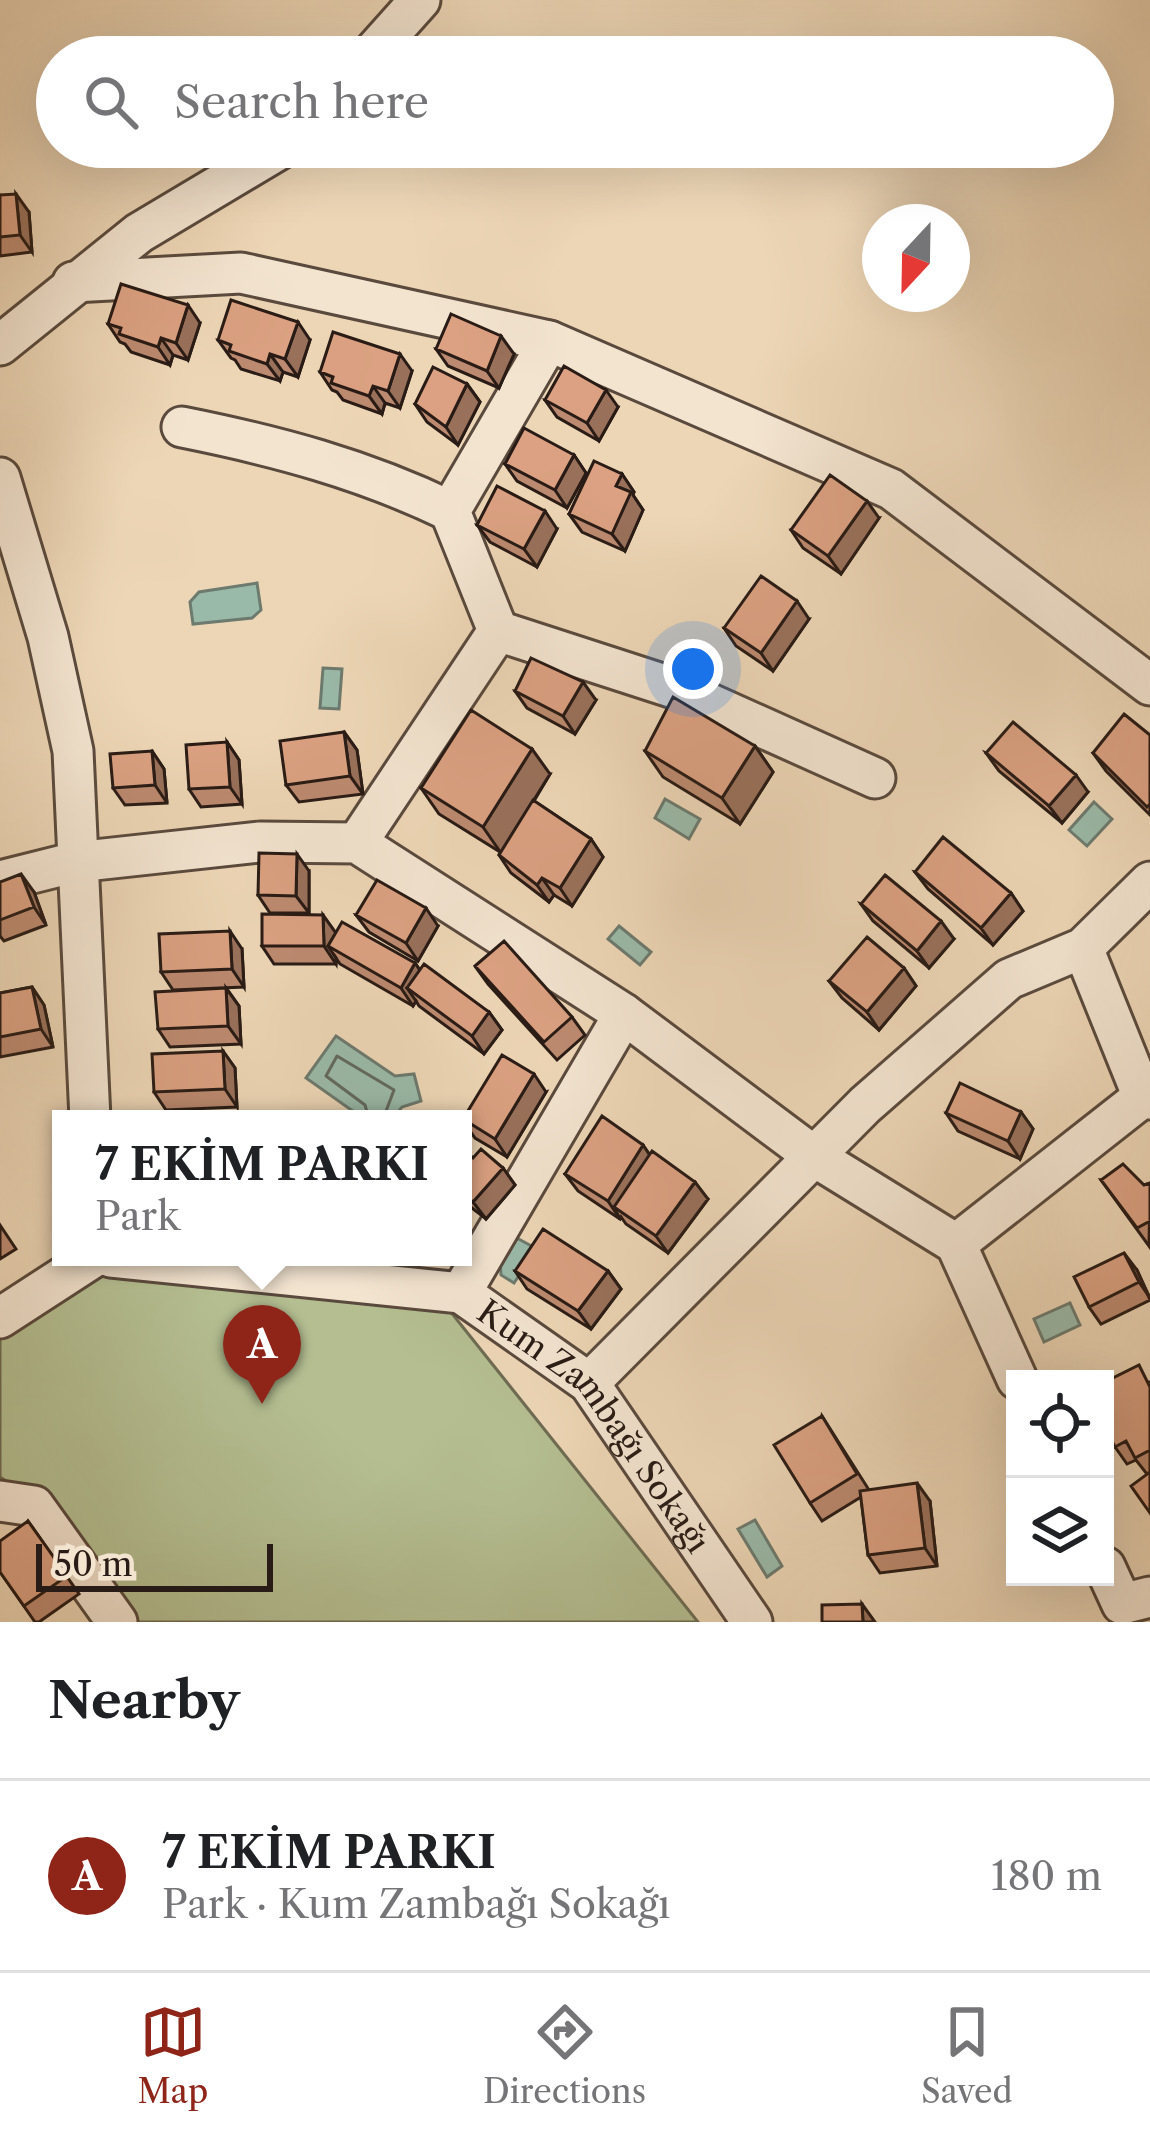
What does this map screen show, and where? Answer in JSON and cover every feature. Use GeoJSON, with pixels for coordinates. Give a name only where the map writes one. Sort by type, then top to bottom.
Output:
{"type":"FeatureCollection","features":[{"type":"Feature","properties":{"kind":"street"},"geometry":{"type":"LineString","coordinates":[[388,36],[420,0]]}},
{"type":"Feature","properties":{"kind":"street"},"geometry":{"type":"LineString","coordinates":[[0,345],[139,233],[248,168]]}},
{"type":"Feature","properties":{"kind":"street"},"geometry":{"type":"LineString","coordinates":[[73,282],[241,273],[549,341],[891,489],[1150,685]]}},
{"type":"Feature","properties":{"kind":"street"},"geometry":{"type":"LineString","coordinates":[[450,511],[549,341]]}},
{"type":"Feature","properties":{"kind":"street"},"geometry":{"type":"LineString","coordinates":[[182,427],[279,446],[374,474],[450,511],[498,632]]}},
{"type":"Feature","properties":{"kind":"street"},"geometry":{"type":"LineString","coordinates":[[0,481],[48,637],[73,751],[89,1110]]}},
{"type":"Feature","properties":{"kind":"street"},"geometry":{"type":"LineString","coordinates":[[498,632],[677,689],[875,778]]}},
{"type":"Feature","properties":{"kind":"street"},"geometry":{"type":"LineString","coordinates":[[357,843],[498,632]]}},
{"type":"Feature","properties":{"kind":"street"},"geometry":{"type":"LineString","coordinates":[[0,881],[76,862],[260,842],[357,843],[624,1014],[814,1157],[956,1244],[1013,1370]]}},
{"type":"Feature","properties":{"kind":"street"},"geometry":{"type":"LineString","coordinates":[[590,1383],[865,1105],[1010,979],[1083,948],[1150,882]]}},
{"type":"Feature","properties":{"kind":"street"},"geometry":{"type":"LineString","coordinates":[[956,1244],[1146,1098],[1083,948]]}},
{"type":"Feature","properties":{"kind":"street"},"geometry":{"type":"LineString","coordinates":[[461,1293],[624,1014]]}},
{"type":"Feature","properties":{"kind":"street"},"geometry":{"type":"LineString","coordinates":[[0,1318],[80,1266]]}},
{"type":"Feature","properties":{"kind":"street","name":"Kum Zambağı Sokağı"},"geometry":{"type":"LineString","coordinates":[[198,1266],[461,1293],[590,1383],[752,1622]]}},
{"type":"Feature","properties":{"kind":"street"},"geometry":{"type":"LineString","coordinates":[[0,1501],[34,1506],[117,1622]]}},
{"type":"Feature","properties":{"kind":"street"},"geometry":{"type":"LineString","coordinates":[[1114,1582],[1130,1608]]}},
{"type":"Feature","properties":{"kind":"shaded area"},"geometry":{"type":"Polygon","coordinates":[[[100,1266],[450,1311],[698,1622],[135,1622],[53,1512],[0,1477],[0,1332],[100,1266]]]}},
{"type":"Feature","properties":{"kind":"water"},"geometry":{"type":"Polygon","coordinates":[[[257,583],[261,610],[252,618],[193,624],[190,602],[199,592],[257,583]]]}},
{"type":"Feature","properties":{"kind":"water"},"geometry":{"type":"Polygon","coordinates":[[[323,668],[342,669],[339,709],[320,708],[323,668]]]}},
{"type":"Feature","properties":{"kind":"water"},"geometry":{"type":"Polygon","coordinates":[[[665,799],[700,819],[689,839],[655,818],[665,799]]]}},
{"type":"Feature","properties":{"kind":"water"},"geometry":{"type":"Polygon","coordinates":[[[1094,802],[1112,819],[1087,846],[1069,830],[1094,802]]]}},
{"type":"Feature","properties":{"kind":"water"},"geometry":{"type":"Polygon","coordinates":[[[619,926],[651,952],[640,965],[608,939],[619,926]]]}},
{"type":"Feature","properties":{"kind":"water"},"geometry":{"type":"Polygon","coordinates":[[[336,1036],[395,1076],[414,1074],[421,1101],[400,1110],[351,1110],[306,1078],[336,1036]]]}},
{"type":"Feature","properties":{"kind":"water"},"geometry":{"type":"Polygon","coordinates":[[[515,1237],[537,1249],[514,1283],[501,1275],[500,1260],[515,1237]]]}},
{"type":"Feature","properties":{"kind":"water"},"geometry":{"type":"Polygon","coordinates":[[[1070,1303],[1080,1325],[1044,1342],[1034,1319],[1070,1303]]]}},
{"type":"Feature","properties":{"kind":"water"},"geometry":{"type":"Polygon","coordinates":[[[755,1520],[782,1566],[767,1577],[738,1529],[755,1520]]]}},
{"type":"Feature","properties":{"kind":"building"},"geometry":{"type":"Polygon","coordinates":[[[16,194],[20,235],[0,237],[0,195],[16,194]]]}},
{"type":"Feature","properties":{"kind":"building"},"geometry":{"type":"Polygon","coordinates":[[[121,284],[188,305],[176,343],[161,338],[158,347],[119,334],[121,328],[108,324],[121,284]]]}},
{"type":"Feature","properties":{"kind":"building"},"geometry":{"type":"Polygon","coordinates":[[[231,300],[298,322],[285,359],[270,354],[267,364],[229,351],[231,345],[218,340],[231,300]]]}},
{"type":"Feature","properties":{"kind":"building"},"geometry":{"type":"Polygon","coordinates":[[[451,314],[501,336],[487,371],[436,349],[451,314]]]}},
{"type":"Feature","properties":{"kind":"building"},"geometry":{"type":"Polygon","coordinates":[[[333,332],[400,354],[388,391],[373,386],[369,396],[331,383],[333,377],[320,372],[333,332]]]}},
{"type":"Feature","properties":{"kind":"building"},"geometry":{"type":"Polygon","coordinates":[[[564,366],[606,390],[587,423],[545,400],[564,366]]]}},
{"type":"Feature","properties":{"kind":"building"},"geometry":{"type":"Polygon","coordinates":[[[433,367],[467,384],[446,427],[415,404],[433,367]]]}},
{"type":"Feature","properties":{"kind":"building"},"geometry":{"type":"Polygon","coordinates":[[[524,428],[574,455],[555,490],[505,464],[524,428]]]}},
{"type":"Feature","properties":{"kind":"building"},"geometry":{"type":"Polygon","coordinates":[[[594,461],[622,474],[616,486],[631,492],[612,534],[569,514],[594,461]]]}},
{"type":"Feature","properties":{"kind":"building"},"geometry":{"type":"Polygon","coordinates":[[[830,475],[867,501],[828,556],[791,530],[830,475]]]}},
{"type":"Feature","properties":{"kind":"building"},"geometry":{"type":"Polygon","coordinates":[[[497,486],[545,511],[524,549],[477,525],[497,486]]]}},
{"type":"Feature","properties":{"kind":"building"},"geometry":{"type":"Polygon","coordinates":[[[761,576],[797,601],[761,653],[724,628],[761,576]]]}},
{"type":"Feature","properties":{"kind":"building"},"geometry":{"type":"Polygon","coordinates":[[[531,658],[583,682],[563,716],[515,691],[531,658]]]}},
{"type":"Feature","properties":{"kind":"building"},"geometry":{"type":"Polygon","coordinates":[[[673,697],[755,746],[722,798],[645,751],[673,697]]]}},
{"type":"Feature","properties":{"kind":"building"},"geometry":{"type":"Polygon","coordinates":[[[471,710],[532,749],[483,827],[421,788],[471,710]]]}},
{"type":"Feature","properties":{"kind":"building"},"geometry":{"type":"Polygon","coordinates":[[[1124,714],[1150,735],[1147,807],[1093,753],[1124,714]]]}},
{"type":"Feature","properties":{"kind":"building"},"geometry":{"type":"Polygon","coordinates":[[[1013,722],[1076,775],[1049,806],[986,753],[1013,722]]]}},
{"type":"Feature","properties":{"kind":"building"},"geometry":{"type":"Polygon","coordinates":[[[344,732],[350,776],[286,785],[280,741],[344,732]]]}},
{"type":"Feature","properties":{"kind":"building"},"geometry":{"type":"Polygon","coordinates":[[[227,742],[230,787],[189,789],[186,745],[227,742]]]}},
{"type":"Feature","properties":{"kind":"building"},"geometry":{"type":"Polygon","coordinates":[[[152,751],[155,785],[113,788],[110,754],[152,751]]]}},
{"type":"Feature","properties":{"kind":"building"},"geometry":{"type":"Polygon","coordinates":[[[533,800],[591,839],[560,888],[542,878],[537,885],[499,855],[533,800]]]}},
{"type":"Feature","properties":{"kind":"building"},"geometry":{"type":"Polygon","coordinates":[[[943,837],[1011,893],[981,928],[915,872],[943,837]]]}},
{"type":"Feature","properties":{"kind":"building"},"geometry":{"type":"Polygon","coordinates":[[[259,853],[297,854],[296,896],[258,895],[259,853]]]}},
{"type":"Feature","properties":{"kind":"building"},"geometry":{"type":"Polygon","coordinates":[[[21,874],[34,907],[0,920],[0,882],[21,874]]]}},
{"type":"Feature","properties":{"kind":"building"},"geometry":{"type":"Polygon","coordinates":[[[885,875],[941,921],[917,951],[861,904],[885,875]]]}},
{"type":"Feature","properties":{"kind":"building"},"geometry":{"type":"Polygon","coordinates":[[[377,880],[426,908],[406,943],[356,915],[377,880]]]}},
{"type":"Feature","properties":{"kind":"building"},"geometry":{"type":"Polygon","coordinates":[[[262,914],[323,915],[324,946],[262,946],[262,914]]]}},
{"type":"Feature","properties":{"kind":"building"},"geometry":{"type":"Polygon","coordinates":[[[342,922],[415,963],[401,988],[328,946],[342,922]]]}},
{"type":"Feature","properties":{"kind":"building"},"geometry":{"type":"Polygon","coordinates":[[[230,931],[232,969],[161,972],[159,934],[230,931]]]}},
{"type":"Feature","properties":{"kind":"building"},"geometry":{"type":"Polygon","coordinates":[[[867,937],[904,968],[867,1012],[829,981],[867,937]]]}},
{"type":"Feature","properties":{"kind":"building"},"geometry":{"type":"Polygon","coordinates":[[[504,941],[572,1017],[544,1042],[475,966],[504,941]]]}},
{"type":"Feature","properties":{"kind":"building"},"geometry":{"type":"Polygon","coordinates":[[[424,964],[489,1012],[472,1036],[407,988],[424,964]]]}},
{"type":"Feature","properties":{"kind":"building"},"geometry":{"type":"Polygon","coordinates":[[[32,987],[41,1029],[0,1037],[0,993],[32,987]]]}},
{"type":"Feature","properties":{"kind":"building"},"geometry":{"type":"Polygon","coordinates":[[[226,988],[228,1026],[158,1029],[155,992],[226,988]]]}},
{"type":"Feature","properties":{"kind":"building"},"geometry":{"type":"Polygon","coordinates":[[[223,1051],[225,1089],[154,1092],[152,1054],[223,1051]]]}},
{"type":"Feature","properties":{"kind":"building"},"geometry":{"type":"Polygon","coordinates":[[[502,1055],[534,1074],[495,1139],[472,1125],[468,1110],[502,1055]]]}},
{"type":"Feature","properties":{"kind":"building"},"geometry":{"type":"Polygon","coordinates":[[[960,1083],[1021,1112],[1008,1141],[946,1113],[960,1083]]]}},
{"type":"Feature","properties":{"kind":"building"},"geometry":{"type":"Polygon","coordinates":[[[602,1116],[643,1145],[608,1201],[565,1174],[602,1116]]]}},
{"type":"Feature","properties":{"kind":"building"},"geometry":{"type":"Polygon","coordinates":[[[481,1149],[503,1168],[473,1202],[472,1157],[481,1149]]]}},
{"type":"Feature","properties":{"kind":"building"},"geometry":{"type":"Polygon","coordinates":[[[652,1151],[695,1182],[656,1236],[614,1207],[652,1151]]]}},
{"type":"Feature","properties":{"kind":"building"},"geometry":{"type":"Polygon","coordinates":[[[1123,1164],[1144,1185],[1150,1183],[1150,1221],[1137,1228],[1101,1180],[1123,1164]]]}},
{"type":"Feature","properties":{"kind":"building"},"geometry":{"type":"Polygon","coordinates":[[[543,1229],[608,1271],[578,1311],[515,1271],[543,1229]]]}},
{"type":"Feature","properties":{"kind":"building"},"geometry":{"type":"Polygon","coordinates":[[[1124,1253],[1139,1282],[1089,1307],[1074,1277],[1124,1253]]]}},
{"type":"Feature","properties":{"kind":"building"},"geometry":{"type":"Polygon","coordinates":[[[1139,1365],[1150,1387],[1150,1450],[1135,1458],[1126,1441],[1114,1445],[1114,1378],[1139,1365]]]}},
{"type":"Feature","properties":{"kind":"building"},"geometry":{"type":"Polygon","coordinates":[[[822,1416],[857,1474],[810,1503],[774,1445],[822,1416]]]}},
{"type":"Feature","properties":{"kind":"building"},"geometry":{"type":"Polygon","coordinates":[[[1150,1472],[1150,1513],[1131,1486],[1150,1472]]]}},
{"type":"Feature","properties":{"kind":"building"},"geometry":{"type":"Polygon","coordinates":[[[917,1483],[925,1548],[868,1555],[860,1491],[917,1483]]]}},
{"type":"Feature","properties":{"kind":"building"},"geometry":{"type":"Polygon","coordinates":[[[28,1521],[67,1576],[24,1606],[0,1572],[0,1541],[28,1521]]]}},
{"type":"Feature","properties":{"kind":"building"},"geometry":{"type":"Polygon","coordinates":[[[862,1604],[863,1622],[822,1622],[822,1605],[862,1604]]]}},
{"type":"Feature","properties":{"kind":"place","name":"7 EKİM PARKI"},"geometry":{"type":"Point","coordinates":[262,1404]}}]}
